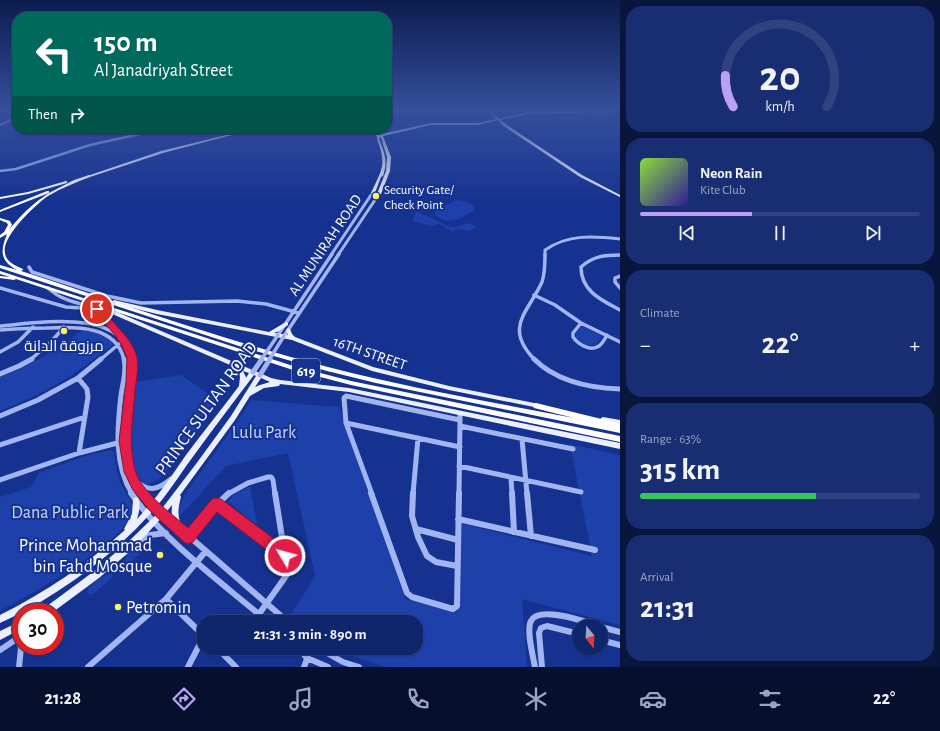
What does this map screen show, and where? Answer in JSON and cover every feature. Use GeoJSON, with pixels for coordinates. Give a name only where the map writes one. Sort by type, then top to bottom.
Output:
{"type":"FeatureCollection","features":[{"type":"Feature","properties":{"kind":"highway"},"geometry":{"type":"LineString","coordinates":[[43,280],[12,266],[4,257],[3,247],[9,235],[38,202],[53,192],[88,175]]}},
{"type":"Feature","properties":{"kind":"highway"},"geometry":{"type":"LineString","coordinates":[[0,198],[44,189],[88,175]]}},
{"type":"Feature","properties":{"kind":"highway"},"geometry":{"type":"LineString","coordinates":[[0,210],[88,175]]}},
{"type":"Feature","properties":{"kind":"highway"},"geometry":{"type":"LineString","coordinates":[[0,210],[75,181]]}},
{"type":"Feature","properties":{"kind":"highway"},"geometry":{"type":"LineString","coordinates":[[0,219],[9,222],[10,226],[6,233],[0,237]]}},
{"type":"Feature","properties":{"kind":"highway","name":"619"},"geometry":{"type":"LineString","coordinates":[[0,266],[244,346],[326,370],[620,430]]}},
{"type":"Feature","properties":{"kind":"highway","name":"619"},"geometry":{"type":"LineString","coordinates":[[0,272],[297,369],[351,383],[620,439]]}},
{"type":"Feature","properties":{"kind":"highway"},"geometry":{"type":"LineString","coordinates":[[0,277],[47,288]]}},
{"type":"Feature","properties":{"kind":"highway"},"geometry":{"type":"LineString","coordinates":[[536,406],[620,426]]}},
{"type":"Feature","properties":{"kind":"main road"},"geometry":{"type":"LineString","coordinates":[[88,175],[139,156],[197,141]]}},
{"type":"Feature","properties":{"kind":"main road"},"geometry":{"type":"LineString","coordinates":[[88,175],[203,141]]}},
{"type":"Feature","properties":{"kind":"main road","name":"AL MUNIRAH ROAD"},"geometry":{"type":"LineString","coordinates":[[372,194],[381,176],[382,158],[377,141]]}},
{"type":"Feature","properties":{"kind":"main road"},"geometry":{"type":"LineString","coordinates":[[381,141],[385,161],[384,170],[381,176]]}},
{"type":"Feature","properties":{"kind":"main road"},"geometry":{"type":"LineString","coordinates":[[530,141],[581,176],[620,195]]}},
{"type":"Feature","properties":{"kind":"main road","name":"AL MUNIRAH ROAD"},"geometry":{"type":"LineString","coordinates":[[378,195],[383,187],[389,164],[389,157],[383,143]]}},
{"type":"Feature","properties":{"kind":"main road"},"geometry":{"type":"LineString","coordinates":[[62,292],[127,318],[270,380],[284,383]]}},
{"type":"Feature","properties":{"kind":"main road","name":"16TH STREET"},"geometry":{"type":"LineString","coordinates":[[102,300],[157,312],[281,335],[372,370],[449,388],[620,423]]}},
{"type":"Feature","properties":{"kind":"main road"},"geometry":{"type":"LineString","coordinates":[[260,331],[274,332],[287,327],[292,338]]}},
{"type":"Feature","properties":{"kind":"main road"},"geometry":{"type":"LineString","coordinates":[[239,366],[243,377],[242,387]]}},
{"type":"Feature","properties":{"kind":"main road","name":"PRINCE SULTAN ROAD"},"geometry":{"type":"LineString","coordinates":[[0,619],[36,600],[80,571],[147,514],[242,387],[257,374]]}},
{"type":"Feature","properties":{"kind":"main road","name":"PRINCE SULTAN ROAD"},"geometry":{"type":"LineString","coordinates":[[59,603],[132,545],[162,513],[179,493],[247,396],[257,374]]}},
{"type":"Feature","properties":{"kind":"main road"},"geometry":{"type":"LineString","coordinates":[[247,396],[260,387],[269,384],[284,383],[314,385],[349,390],[460,420],[620,446]]}},
{"type":"Feature","properties":{"kind":"main road"},"geometry":{"type":"LineString","coordinates":[[179,493],[175,514],[176,524],[181,530]]}},
{"type":"Feature","properties":{"kind":"main road"},"geometry":{"type":"LineString","coordinates":[[127,532],[135,514],[136,500]]}},
{"type":"Feature","properties":{"kind":"main road"},"geometry":{"type":"LineString","coordinates":[[0,636],[12,630]]}},
{"type":"Feature","properties":{"kind":"street"},"geometry":{"type":"LineString","coordinates":[[0,171],[19,167],[108,141]]}},
{"type":"Feature","properties":{"kind":"street"},"geometry":{"type":"LineString","coordinates":[[0,171],[13,169],[85,147],[110,141]]}},
{"type":"Feature","properties":{"kind":"street","name":"AL MUNIRAH ROAD"},"geometry":{"type":"LineString","coordinates":[[295,309],[372,194]]}},
{"type":"Feature","properties":{"kind":"street","name":"AL MUNIRAH ROAD"},"geometry":{"type":"LineString","coordinates":[[301,311],[378,195]]}},
{"type":"Feature","properties":{"kind":"street"},"geometry":{"type":"LineString","coordinates":[[620,239],[589,237],[562,241],[545,250],[542,282],[520,320],[520,335],[524,345],[533,357],[544,367],[562,377],[581,384],[599,388],[620,389]]}},
{"type":"Feature","properties":{"kind":"street"},"geometry":{"type":"LineString","coordinates":[[620,255],[607,255],[589,258],[581,267],[580,275],[582,283],[592,293],[603,302],[620,310]]}},
{"type":"Feature","properties":{"kind":"street"},"geometry":{"type":"LineString","coordinates":[[29,267],[32,272],[107,296],[135,302],[237,301],[266,304],[301,311],[281,335],[257,374]]}},
{"type":"Feature","properties":{"kind":"street"},"geometry":{"type":"LineString","coordinates":[[620,276],[615,278],[620,288]]}},
{"type":"Feature","properties":{"kind":"street"},"geometry":{"type":"LineString","coordinates":[[0,288],[66,307],[93,309],[100,316],[94,327]]}},
{"type":"Feature","properties":{"kind":"street"},"geometry":{"type":"LineString","coordinates":[[47,288],[60,297],[100,311],[122,339],[132,358],[133,366],[125,441],[132,477],[137,486],[154,506],[188,537],[280,615]]}},
{"type":"Feature","properties":{"kind":"street"},"geometry":{"type":"LineString","coordinates":[[534,295],[555,305],[581,323],[620,342]]}},
{"type":"Feature","properties":{"kind":"street"},"geometry":{"type":"LineString","coordinates":[[287,327],[295,309]]}},
{"type":"Feature","properties":{"kind":"street"},"geometry":{"type":"LineString","coordinates":[[0,330],[92,320],[98,313]]}},
{"type":"Feature","properties":{"kind":"street"},"geometry":{"type":"LineString","coordinates":[[73,322],[115,332],[122,339]]}},
{"type":"Feature","properties":{"kind":"street"},"geometry":{"type":"LineString","coordinates":[[581,323],[573,333],[573,337],[585,346],[592,348],[598,346],[607,336]]}},
{"type":"Feature","properties":{"kind":"street"},"geometry":{"type":"LineString","coordinates":[[0,326],[94,327],[118,344],[125,359],[126,369],[117,442],[122,475],[136,500],[154,522],[197,562],[259,614],[286,576],[287,569],[271,477],[260,478],[241,485],[216,504],[188,537]]}},
{"type":"Feature","properties":{"kind":"street"},"geometry":{"type":"LineString","coordinates":[[0,352],[25,338],[34,326]]}},
{"type":"Feature","properties":{"kind":"street"},"geometry":{"type":"LineString","coordinates":[[0,374],[28,361],[47,347],[64,327]]}},
{"type":"Feature","properties":{"kind":"street"},"geometry":{"type":"LineString","coordinates":[[0,416],[38,400],[78,378],[122,339]]}},
{"type":"Feature","properties":{"kind":"street"},"geometry":{"type":"LineString","coordinates":[[78,378],[87,389],[88,397],[80,453]]}},
{"type":"Feature","properties":{"kind":"street"},"geometry":{"type":"LineString","coordinates":[[460,420],[457,606],[455,609],[412,597],[407,593],[346,423],[343,404],[344,398],[349,396],[460,420],[522,438],[573,449]]}},
{"type":"Feature","properties":{"kind":"street"},"geometry":{"type":"LineString","coordinates":[[0,445],[85,417]]}},
{"type":"Feature","properties":{"kind":"street"},"geometry":{"type":"LineString","coordinates":[[346,423],[460,447]]}},
{"type":"Feature","properties":{"kind":"street"},"geometry":{"type":"LineString","coordinates":[[418,438],[412,512],[416,529],[428,557],[435,561],[458,566]]}},
{"type":"Feature","properties":{"kind":"street"},"geometry":{"type":"LineString","coordinates":[[522,438],[531,536]]}},
{"type":"Feature","properties":{"kind":"street"},"geometry":{"type":"LineString","coordinates":[[0,480],[80,453],[125,441]]}},
{"type":"Feature","properties":{"kind":"street"},"geometry":{"type":"LineString","coordinates":[[460,466],[581,492]]}},
{"type":"Feature","properties":{"kind":"street"},"geometry":{"type":"LineString","coordinates":[[132,477],[145,489],[154,489],[165,484],[179,473]]}},
{"type":"Feature","properties":{"kind":"street"},"geometry":{"type":"LineString","coordinates":[[511,478],[514,532]]}},
{"type":"Feature","properties":{"kind":"street"},"geometry":{"type":"LineString","coordinates":[[216,504],[285,556]]}},
{"type":"Feature","properties":{"kind":"street"},"geometry":{"type":"LineString","coordinates":[[458,519],[595,550]]}},
{"type":"Feature","properties":{"kind":"street"},"geometry":{"type":"LineString","coordinates":[[416,529],[458,540]]}},
{"type":"Feature","properties":{"kind":"street"},"geometry":{"type":"LineString","coordinates":[[132,545],[150,535],[166,533]]}},
{"type":"Feature","properties":{"kind":"street"},"geometry":{"type":"LineString","coordinates":[[88,667],[166,599],[205,552]]}},
{"type":"Feature","properties":{"kind":"street"},"geometry":{"type":"LineString","coordinates":[[166,599],[197,629]]}},
{"type":"Feature","properties":{"kind":"street"},"geometry":{"type":"LineString","coordinates":[[537,667],[530,630],[531,620],[536,614],[549,613],[573,619]]}},
{"type":"Feature","properties":{"kind":"street"},"geometry":{"type":"LineString","coordinates":[[537,667],[539,633],[541,628],[547,626],[572,632]]}},
{"type":"Feature","properties":{"kind":"street"},"geometry":{"type":"LineString","coordinates":[[608,628],[620,632]]}},
{"type":"Feature","properties":{"kind":"street"},"geometry":{"type":"LineString","coordinates":[[608,641],[620,644]]}},
{"type":"Feature","properties":{"kind":"street"},"geometry":{"type":"LineString","coordinates":[[0,650],[12,642]]}},
{"type":"Feature","properties":{"kind":"street"},"geometry":{"type":"LineString","coordinates":[[188,667],[197,650]]}},
{"type":"Feature","properties":{"kind":"street"},"geometry":{"type":"LineString","coordinates":[[20,655],[20,667]]}},
{"type":"Feature","properties":{"kind":"street"},"geometry":{"type":"LineString","coordinates":[[224,655],[236,667]]}},
{"type":"Feature","properties":{"kind":"street"},"geometry":{"type":"LineString","coordinates":[[304,655],[307,658],[328,667]]}},
{"type":"Feature","properties":{"kind":"street"},"geometry":{"type":"LineString","coordinates":[[304,667],[308,655]]}},
{"type":"Feature","properties":{"kind":"street"},"geometry":{"type":"LineString","coordinates":[[330,655],[343,662],[359,667]]}},
{"type":"Feature","properties":{"kind":"green space"},"geometry":{"type":"Polygon","coordinates":[[[456,200],[465,201],[472,205],[475,210],[460,218],[450,221],[440,218],[435,214],[435,211],[456,200]]]}},
{"type":"Feature","properties":{"kind":"green space"},"geometry":{"type":"Polygon","coordinates":[[[416,211],[450,227],[468,223],[476,226],[470,231],[460,229],[452,231],[439,224],[430,226],[413,221],[416,211]]]}},
{"type":"Feature","properties":{"kind":"green space"},"geometry":{"type":"Polygon","coordinates":[[[583,326],[602,336],[596,345],[586,345],[576,339],[576,333],[583,326]]]}},
{"type":"Feature","properties":{"kind":"green space"},"geometry":{"type":"Polygon","coordinates":[[[84,329],[105,336],[112,342],[113,345],[60,382],[31,398],[0,411],[0,377],[23,368],[44,356],[84,329]]]}},
{"type":"Feature","properties":{"kind":"green space"},"geometry":{"type":"Polygon","coordinates":[[[181,375],[219,401],[159,480],[145,485],[138,476],[133,464],[131,450],[130,436],[135,382],[181,375]]]}},
{"type":"Feature","properties":{"kind":"green space","name":"Lulu Park"},"geometry":{"type":"Polygon","coordinates":[[[251,400],[339,407],[405,599],[457,612],[459,523],[592,556],[570,444],[620,455],[620,625],[608,622],[608,619],[597,619],[522,599],[527,667],[386,667],[349,655],[423,655],[423,615],[291,615],[315,576],[288,453],[226,466],[180,516],[179,508],[185,494],[242,415],[251,400]]]}},
{"type":"Feature","properties":{"kind":"green space","name":"Dana Public Park"},"geometry":{"type":"Polygon","coordinates":[[[110,450],[114,452],[119,479],[133,506],[128,521],[116,535],[76,566],[0,611],[0,497],[31,487],[39,473],[85,456],[110,450]]]}},
{"type":"Feature","properties":{"kind":"green space"},"geometry":{"type":"Polygon","coordinates":[[[250,486],[257,525],[228,502],[233,495],[250,486]]]}},
{"type":"Feature","properties":{"kind":"green space"},"geometry":{"type":"Polygon","coordinates":[[[153,537],[151,542],[128,565],[124,562],[131,550],[153,537]]]}},
{"type":"Feature","properties":{"kind":"green space"},"geometry":{"type":"Polygon","coordinates":[[[111,571],[113,573],[111,579],[92,595],[87,593],[88,588],[111,571]]]}},
{"type":"Feature","properties":{"kind":"place","name":"Security Gate/ Check Point"},"geometry":{"type":"Point","coordinates":[376,196]}},
{"type":"Feature","properties":{"kind":"place","name":"مرزوقة الدانة"},"geometry":{"type":"Point","coordinates":[64,331]}},
{"type":"Feature","properties":{"kind":"place","name":"Prince Mohammad bin Fahd Mosque"},"geometry":{"type":"Point","coordinates":[160,555]}},
{"type":"Feature","properties":{"kind":"place","name":"Petromin"},"geometry":{"type":"Point","coordinates":[118,607]}},
{"type":"Feature","properties":{"kind":"route"},"geometry":{"type":"LineString","coordinates":[[97,309],[118,333],[132,358],[132,381],[125,441],[130,472],[137,486],[154,506],[188,537],[216,504],[285,556]]}}]}
